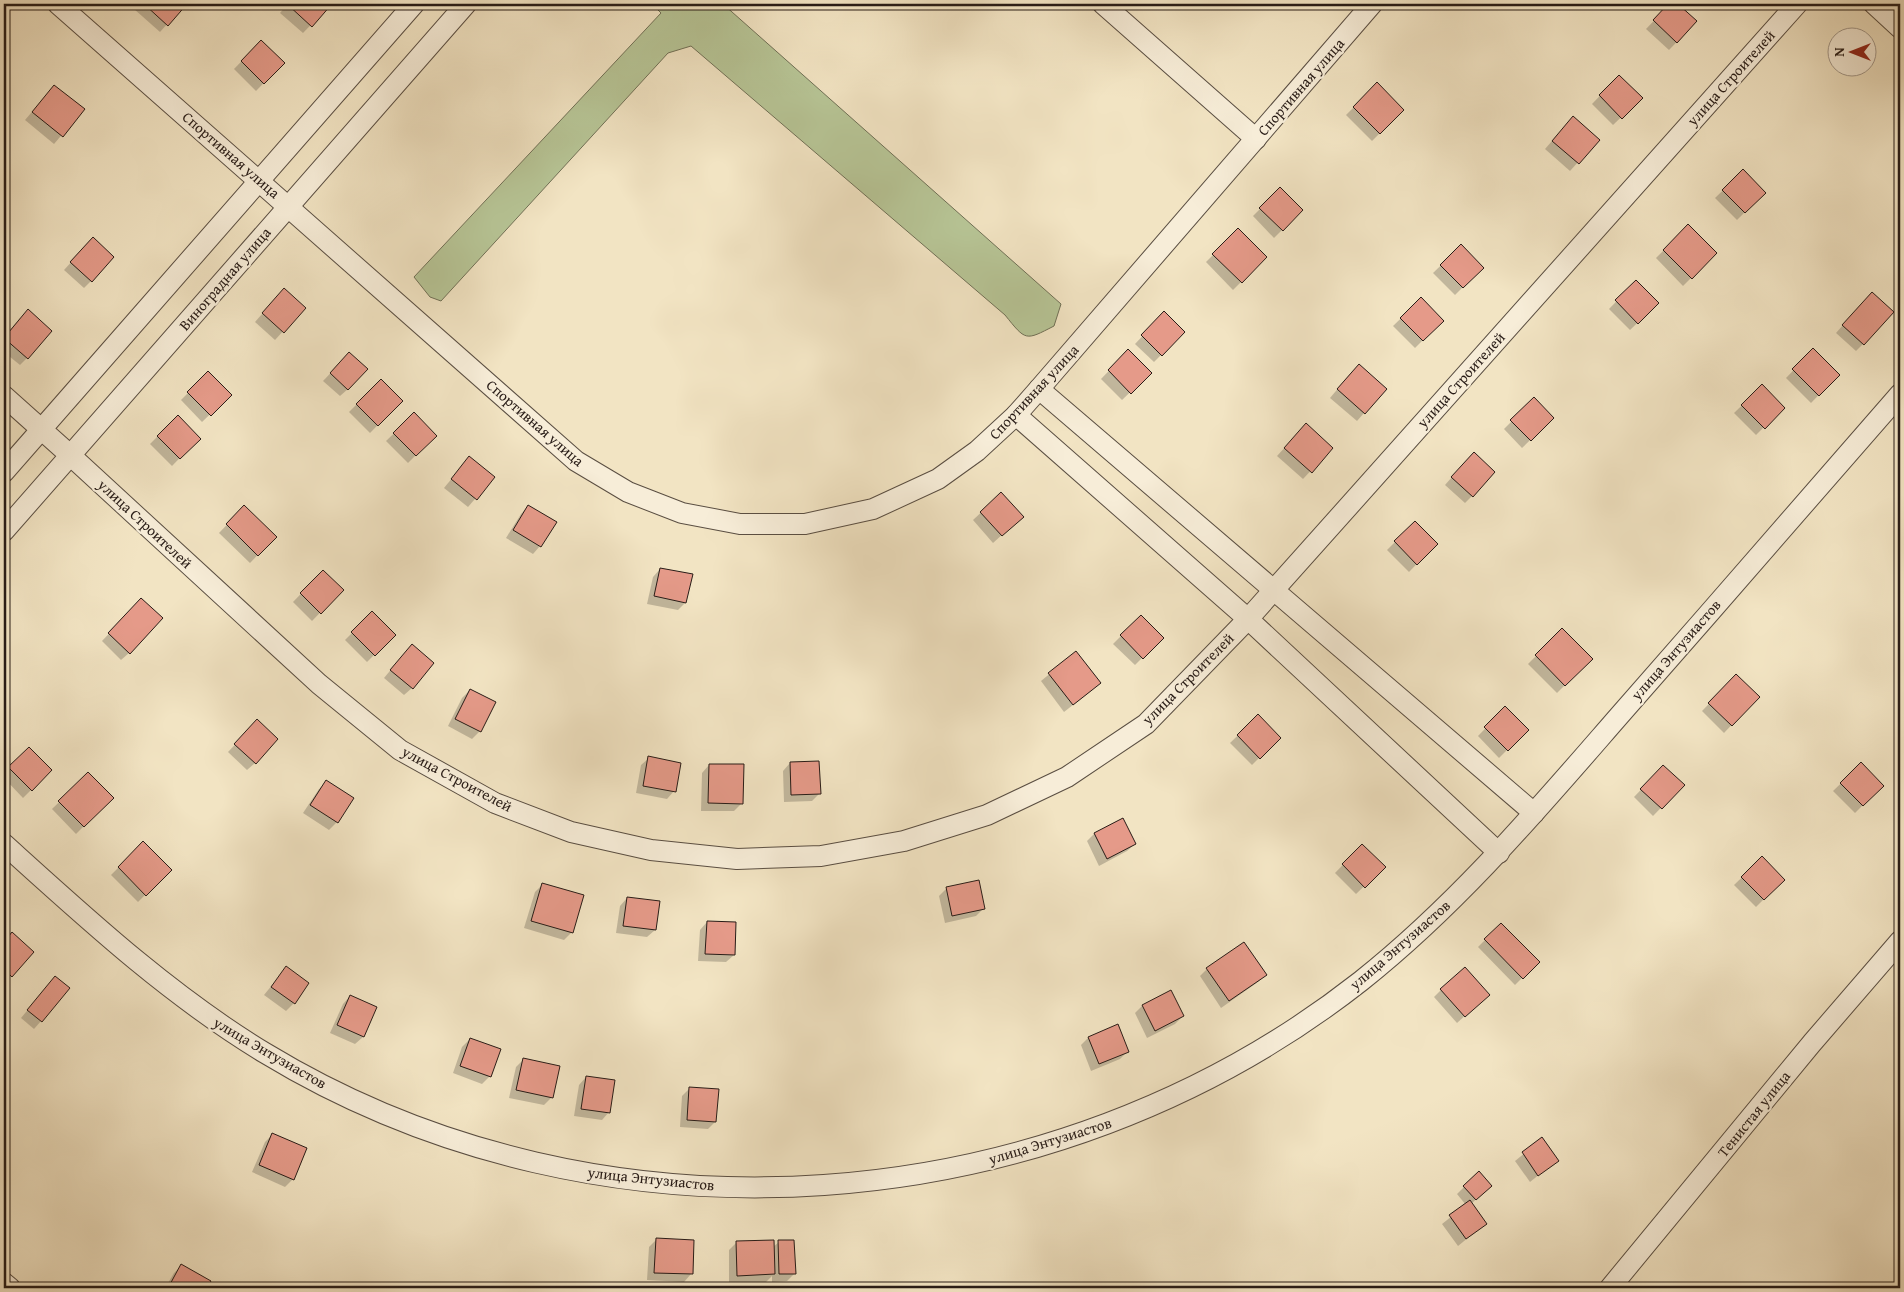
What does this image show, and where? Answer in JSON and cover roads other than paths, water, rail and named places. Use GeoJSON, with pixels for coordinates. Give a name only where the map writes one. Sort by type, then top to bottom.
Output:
{"type":"FeatureCollection","features":[{"type":"Feature","properties":{"kind":"street","name":"Спортивная улица"},"geometry":{"type":"LineString","coordinates":[[58,4],[576,461],[628,492],[682,513],[740,524],[805,524],[873,509],[938,479],[977,451],[1016,415],[1039,389],[1372,4]]}},
{"type":"Feature","properties":{"kind":"street"},"geometry":{"type":"LineString","coordinates":[[4,472],[414,4]]}},
{"type":"Feature","properties":{"kind":"street","name":"Виноградная улица"},"geometry":{"type":"LineString","coordinates":[[4,531],[466,4]]}},
{"type":"Feature","properties":{"kind":"street"},"geometry":{"type":"LineString","coordinates":[[1102,4],[1256,139]]}},
{"type":"Feature","properties":{"kind":"street","name":"улица Строителей"},"geometry":{"type":"LineString","coordinates":[[4,396],[319,684],[400,750],[495,803],[571,832],[650,850],[736,859],[821,856],[904,841],[987,815],[1067,777],[1146,724],[1248,619],[1798,4]]}},
{"type":"Feature","properties":{"kind":"street"},"geometry":{"type":"LineString","coordinates":[[1874,4],[1900,28]]}},
{"type":"Feature","properties":{"kind":"street"},"geometry":{"type":"LineString","coordinates":[[1039,389],[1534,813]]}},
{"type":"Feature","properties":{"kind":"street","name":"улица Энтузиастов"},"geometry":{"type":"LineString","coordinates":[[4,844],[102,932],[200,1011],[268,1055],[342,1094],[398,1119],[458,1140],[523,1159],[591,1174],[662,1184],[738,1188],[792,1188],[850,1184],[959,1168],[1069,1138],[1141,1111],[1213,1077],[1260,1050],[1309,1019],[1362,980],[1412,938],[1499,853],[1900,394]]}},
{"type":"Feature","properties":{"kind":"street"},"geometry":{"type":"LineString","coordinates":[[1016,415],[1248,619],[1499,853]]}},
{"type":"Feature","properties":{"kind":"street","name":"Тенистая улица"},"geometry":{"type":"LineString","coordinates":[[1610,1288],[1812,1043],[1900,941]]}},
{"type":"Feature","properties":{"kind":"street"},"geometry":{"type":"LineString","coordinates":[[4,1282],[10,1288]]}}]}
